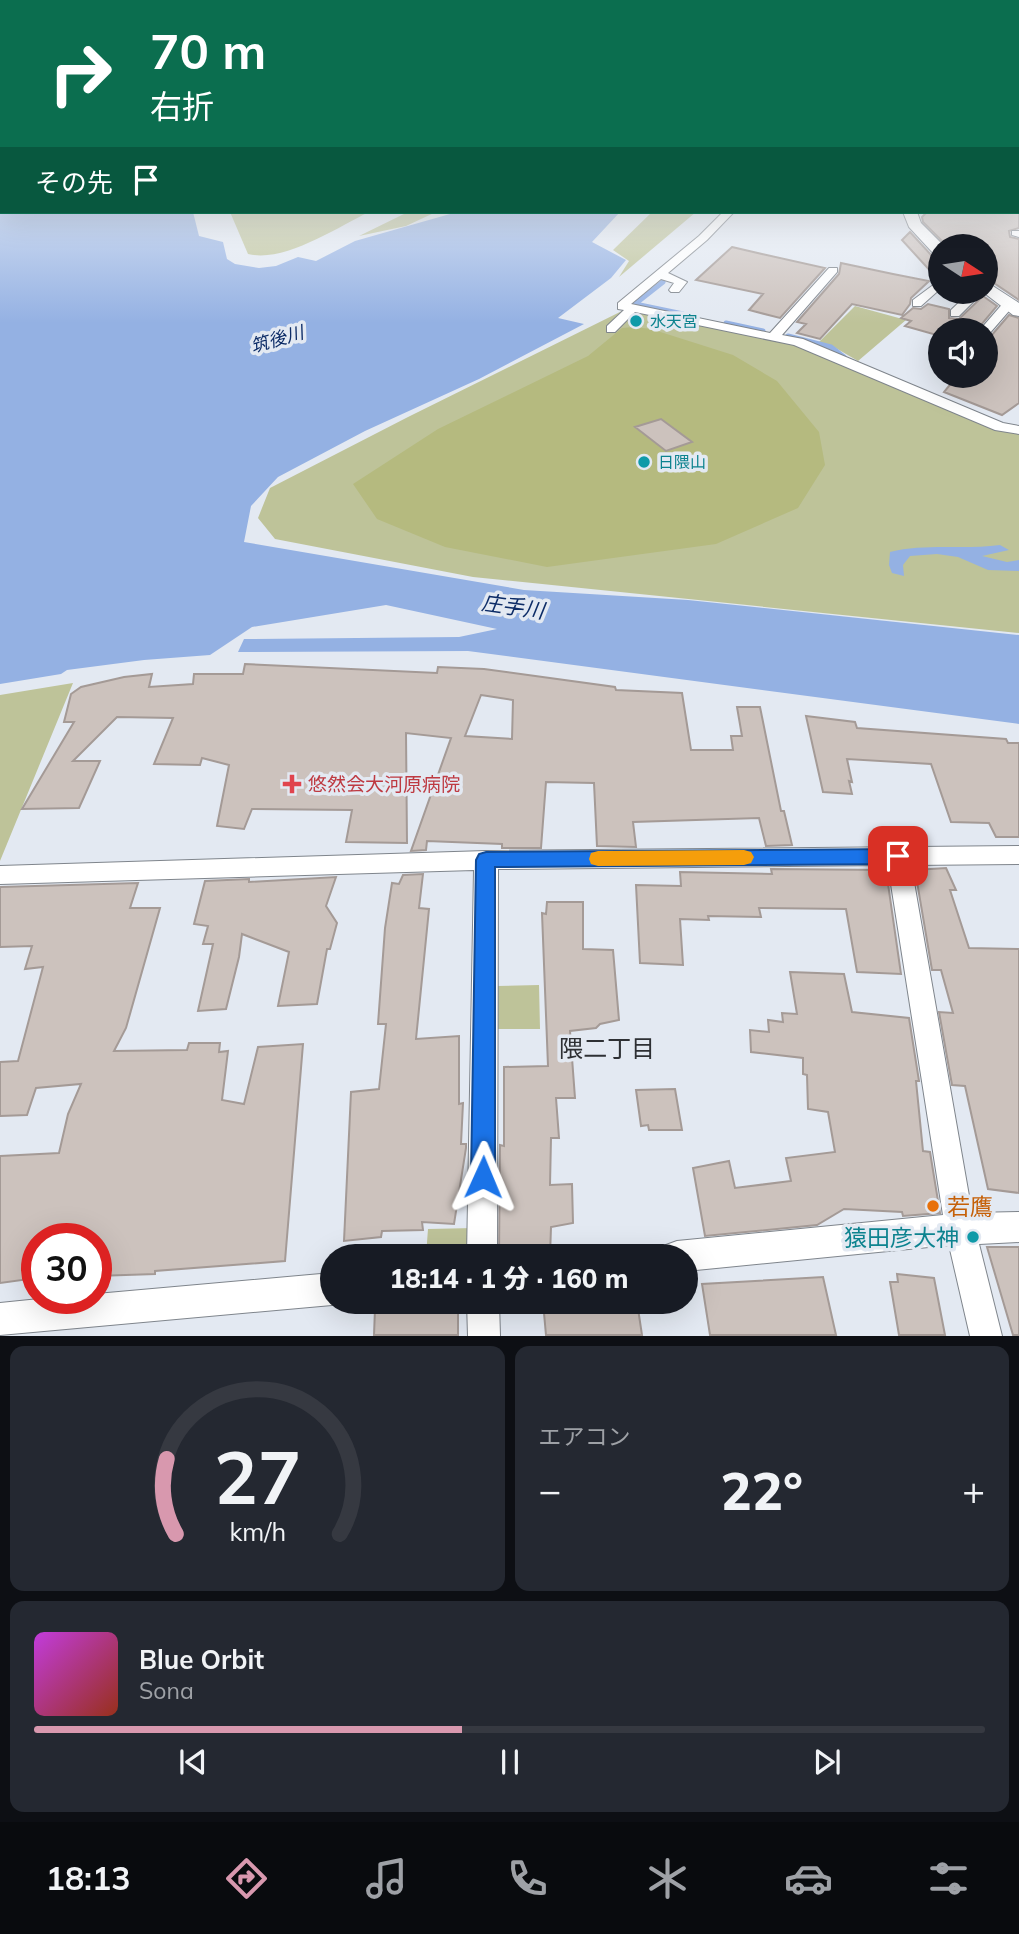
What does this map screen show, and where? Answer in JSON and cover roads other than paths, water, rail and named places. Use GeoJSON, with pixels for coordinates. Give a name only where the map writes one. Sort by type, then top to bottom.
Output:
{"type":"FeatureCollection","features":[{"type":"Feature","properties":{"kind":"street"},"geometry":{"type":"LineString","coordinates":[[727,214],[703,239],[622,306],[774,336],[819,349],[1000,428],[1019,430]]}},
{"type":"Feature","properties":{"kind":"street"},"geometry":{"type":"LineString","coordinates":[[911,214],[914,224],[928,239]]}},
{"type":"Feature","properties":{"kind":"street"},"geometry":{"type":"LineString","coordinates":[[774,336],[833,270]]}},
{"type":"Feature","properties":{"kind":"street"},"geometry":{"type":"LineString","coordinates":[[659,274],[681,282],[675,290]]}},
{"type":"Feature","properties":{"kind":"street"},"geometry":{"type":"LineString","coordinates":[[917,303],[928,293]]}},
{"type":"Feature","properties":{"kind":"street"},"geometry":{"type":"LineString","coordinates":[[998,298],[1014,308],[998,321]]}},
{"type":"Feature","properties":{"kind":"street"},"geometry":{"type":"LineString","coordinates":[[955,313],[967,304]]}},
{"type":"Feature","properties":{"kind":"street"},"geometry":{"type":"LineString","coordinates":[[611,329],[632,309]]}},
{"type":"Feature","properties":{"kind":"street"},"geometry":{"type":"LineString","coordinates":[[0,875],[486,860],[1019,855]]}},
{"type":"Feature","properties":{"kind":"street"},"geometry":{"type":"LineString","coordinates":[[898,856],[960,1229],[986,1335]]}},
{"type":"Feature","properties":{"kind":"street"},"geometry":{"type":"LineString","coordinates":[[482,1244],[486,860]]}},
{"type":"Feature","properties":{"kind":"street"},"geometry":{"type":"LineString","coordinates":[[698,1254],[960,1229],[1019,1227]]}},
{"type":"Feature","properties":{"kind":"street"},"geometry":{"type":"LineString","coordinates":[[0,1319],[320,1290]]}},
{"type":"Feature","properties":{"kind":"street"},"geometry":{"type":"LineString","coordinates":[[483,1314],[484,1335]]}},
{"type":"Feature","properties":{"kind":"water"},"geometry":{"type":"Polygon","coordinates":[[[0,214],[194,214],[199,236],[223,242],[227,259],[235,264],[259,268],[276,266],[298,257],[316,261],[355,241],[450,214],[618,214],[592,242],[626,260],[611,278],[558,318],[584,324],[479,379],[365,431],[278,477],[251,506],[244,542],[524,590],[688,600],[1019,635],[1019,724],[468,651],[238,652],[244,639],[459,637],[497,629],[386,605],[252,627],[210,655],[67,670],[61,674],[0,684],[0,214]]]}},
{"type":"Feature","properties":{"kind":"water"},"geometry":{"type":"Polygon","coordinates":[[[1000,545],[1009,550],[982,556],[1007,562],[1019,560],[1019,571],[988,570],[958,557],[937,554],[910,556],[903,565],[904,576],[892,573],[889,565],[890,552],[903,549],[1000,545]]]}},
{"type":"Feature","properties":{"kind":"waterway"},"geometry":{"type":"LineString","coordinates":[[663,282],[635,304],[683,314]]}},
{"type":"Feature","properties":{"kind":"waterway"},"geometry":{"type":"LineString","coordinates":[[726,323],[763,331]]}},
{"type":"Feature","properties":{"kind":"waterway"},"geometry":{"type":"LineString","coordinates":[[788,336],[831,347],[844,357]]}},
{"type":"Feature","properties":{"kind":"place","name":"水天宮"},"geometry":{"type":"Point","coordinates":[636,321]}},
{"type":"Feature","properties":{"kind":"place","name":"日隈山"},"geometry":{"type":"Point","coordinates":[644,462]}},
{"type":"Feature","properties":{"kind":"place","name":"悠然会大河原病院"},"geometry":{"type":"Point","coordinates":[292,784]}},
{"type":"Feature","properties":{"kind":"place","name":"若鷹"},"geometry":{"type":"Point","coordinates":[933,1206]}},
{"type":"Feature","properties":{"kind":"place","name":"猿田彦大神"},"geometry":{"type":"Point","coordinates":[973,1237]}},
{"type":"Feature","properties":{"kind":"district","name":"隈二丁目"},"geometry":{"type":"Point","coordinates":[607,1048]}},
{"type":"Feature","properties":{"kind":"water label","name":"筑後川"},"geometry":{"type":"Point","coordinates":[277,339]}},
{"type":"Feature","properties":{"kind":"water label","name":"庄手川"},"geometry":{"type":"Point","coordinates":[513,606]}}]}
